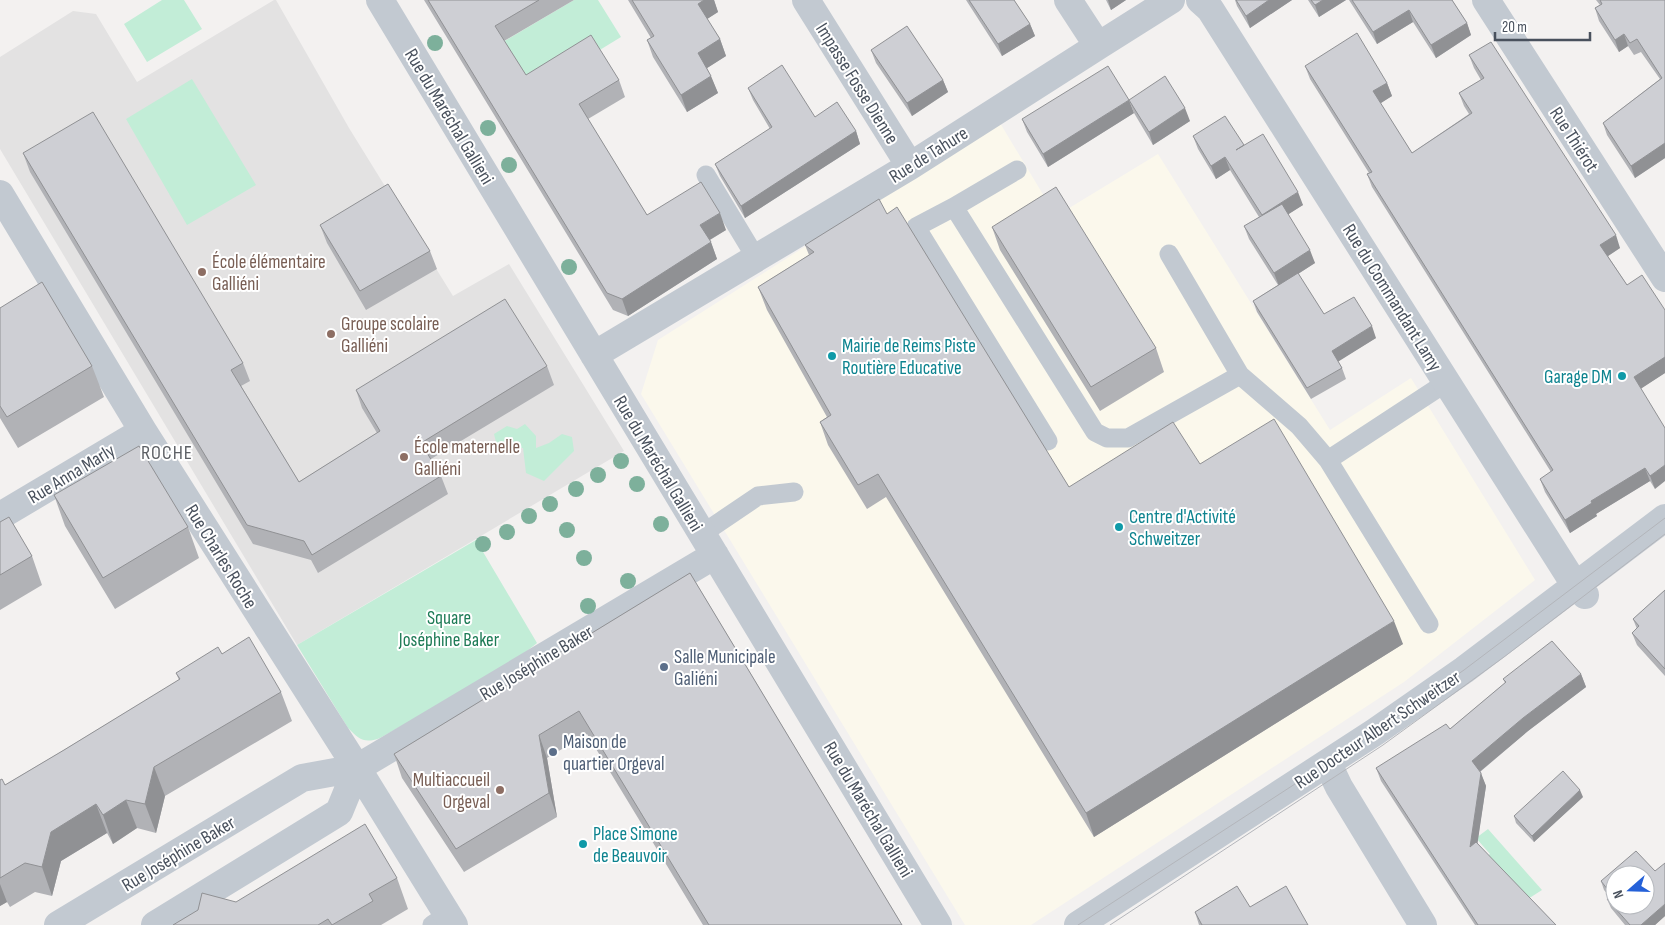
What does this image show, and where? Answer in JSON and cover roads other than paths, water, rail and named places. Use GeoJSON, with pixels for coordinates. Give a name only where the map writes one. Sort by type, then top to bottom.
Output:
{"type":"FeatureCollection","features":[{"type":"Feature","properties":{"kind":"street","name":"Rue du Maréchal Gallieni"},"geometry":{"type":"LineString","coordinates":[[380,0],[938,925]]}},
{"type":"Feature","properties":{"kind":"street","name":"Impasse Fosse Dienne"},"geometry":{"type":"LineString","coordinates":[[806,0],[910,166]]}},
{"type":"Feature","properties":{"kind":"street"},"geometry":{"type":"LineString","coordinates":[[1068,0],[1098,46],[1171,0]]}},
{"type":"Feature","properties":{"kind":"street","name":"Rue du Commandant Lamy"},"geometry":{"type":"LineString","coordinates":[[1200,0],[1216,17],[1581,590]]}},
{"type":"Feature","properties":{"kind":"street","name":"Rue Thiérot"},"geometry":{"type":"LineString","coordinates":[[1486,0],[1665,278]]}},
{"type":"Feature","properties":{"kind":"street","name":"Rue de Tahure"},"geometry":{"type":"LineString","coordinates":[[594,355],[910,166],[1098,46]]}},
{"type":"Feature","properties":{"kind":"street","name":"Rue Charles Roche"},"geometry":{"type":"LineString","coordinates":[[0,194],[143,431],[357,768],[444,922]]}},
{"type":"Feature","properties":{"kind":"street","name":"Rue Anna Marly"},"geometry":{"type":"LineString","coordinates":[[0,516],[143,431]]}},
{"type":"Feature","properties":{"kind":"street","name":"Rue Docteur Albert Schweitzer"},"geometry":{"type":"LineString","coordinates":[[1110,925],[1331,771],[1504,657],[1665,518]]}},
{"type":"Feature","properties":{"kind":"street","name":"Rue Docteur Albert Schweitzer"},"geometry":{"type":"LineString","coordinates":[[1581,590],[1665,537]]}},
{"type":"Feature","properties":{"kind":"street","name":"Rue Joséphine Baker"},"geometry":{"type":"LineString","coordinates":[[58,925],[302,778],[357,768],[709,544]]}},
{"type":"Feature","properties":{"kind":"street"},"geometry":{"type":"LineString","coordinates":[[155,925],[338,812],[357,768]]}},
{"type":"Feature","properties":{"kind":"street"},"geometry":{"type":"LineString","coordinates":[[1331,771],[1423,925]]}},
{"type":"Feature","properties":{"kind":"street","name":"Rue Docteur Albert Schweitzer"},"geometry":{"type":"LineString","coordinates":[[1078,925],[1331,771]]}},
{"type":"Feature","properties":{"kind":"lane"},"geometry":{"type":"LineString","coordinates":[[1017,170],[916,227],[1048,441]]}},
{"type":"Feature","properties":{"kind":"lane"},"geometry":{"type":"LineString","coordinates":[[706,175],[756,258]]}},
{"type":"Feature","properties":{"kind":"lane"},"geometry":{"type":"LineString","coordinates":[[954,207],[1095,432],[1107,438],[1128,438],[1240,375]]}},
{"type":"Feature","properties":{"kind":"lane"},"geometry":{"type":"LineString","coordinates":[[1169,254],[1240,375],[1299,426],[1328,460],[1429,624]]}},
{"type":"Feature","properties":{"kind":"lane"},"geometry":{"type":"LineString","coordinates":[[1328,460],[1447,382]]}},
{"type":"Feature","properties":{"kind":"lane"},"geometry":{"type":"LineString","coordinates":[[709,544],[758,496],[794,492]]}},
{"type":"Feature","properties":{"kind":"tram line"},"geometry":{"type":"LineString","coordinates":[[1078,925],[1375,732],[1464,670],[1665,518]]}},
{"type":"Feature","properties":{"kind":"tram line"},"geometry":{"type":"LineString","coordinates":[[1110,925],[1383,745],[1504,657],[1665,534]]}},
{"type":"Feature","properties":{"kind":"place","name":"École élémentaire Galliéni"},"geometry":{"type":"Point","coordinates":[202,272]}},
{"type":"Feature","properties":{"kind":"place","name":"Groupe scolaire Galliéni"},"geometry":{"type":"Point","coordinates":[331,334]}},
{"type":"Feature","properties":{"kind":"place","name":"Mairie de Reims Piste Routière Educative"},"geometry":{"type":"Point","coordinates":[832,356]}},
{"type":"Feature","properties":{"kind":"place","name":"Garage DM"},"geometry":{"type":"Point","coordinates":[1622,376]}},
{"type":"Feature","properties":{"kind":"place","name":"École maternelle Galliéni"},"geometry":{"type":"Point","coordinates":[404,457]}},
{"type":"Feature","properties":{"kind":"place","name":"Centre d'Activité Schweitzer"},"geometry":{"type":"Point","coordinates":[1119,527]}},
{"type":"Feature","properties":{"kind":"place","name":"Salle Municipale Galiéni"},"geometry":{"type":"Point","coordinates":[664,667]}},
{"type":"Feature","properties":{"kind":"place","name":"Maison de quartier Orgeval"},"geometry":{"type":"Point","coordinates":[553,752]}},
{"type":"Feature","properties":{"kind":"place","name":"Multiaccueil Orgeval"},"geometry":{"type":"Point","coordinates":[500,790]}},
{"type":"Feature","properties":{"kind":"place","name":"Place Simone de Beauvoir"},"geometry":{"type":"Point","coordinates":[583,844]}},
{"type":"Feature","properties":{"kind":"district","name":"ROCHE"},"geometry":{"type":"Point","coordinates":[167,452]}},
{"type":"Feature","properties":{"kind":"park label","name":"Square Joséphine Baker"},"geometry":{"type":"Point","coordinates":[449,628]}}]}
